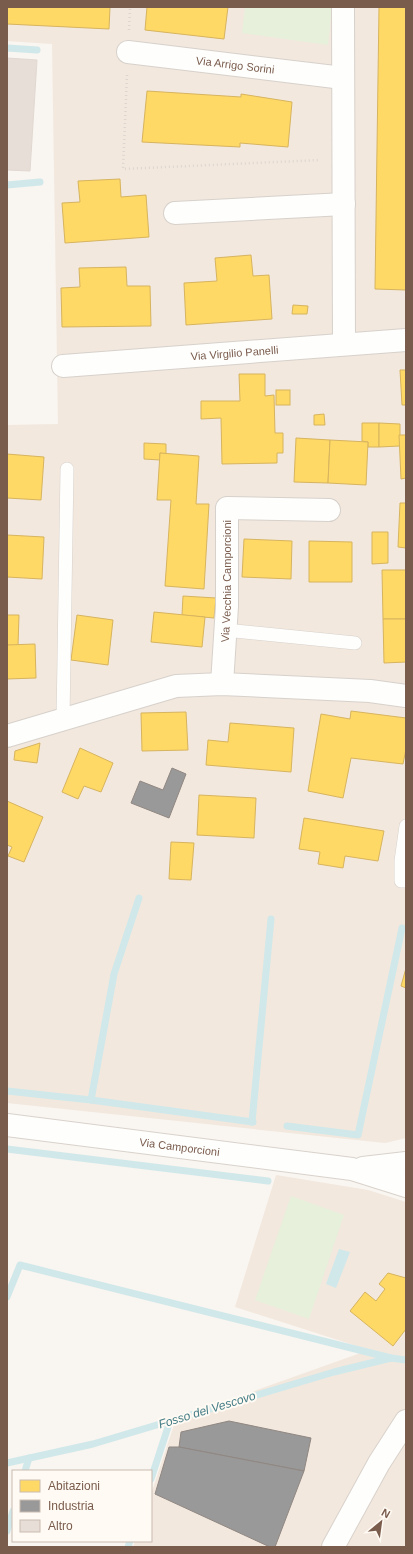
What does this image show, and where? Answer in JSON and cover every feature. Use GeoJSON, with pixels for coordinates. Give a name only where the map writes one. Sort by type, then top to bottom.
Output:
{"type":"FeatureCollection","features":[{"type":"Feature","properties":{"kind":"street"},"geometry":{"type":"LineString","coordinates":[[343,7],[344,344]]}},
{"type":"Feature","properties":{"kind":"street","name":"Via Arrigo Sorini"},"geometry":{"type":"LineString","coordinates":[[128,52],[343,78]]}},
{"type":"Feature","properties":{"kind":"street"},"geometry":{"type":"LineString","coordinates":[[175,213],[344,204]]}},
{"type":"Feature","properties":{"kind":"street","name":"Via Virgilio Panelli"},"geometry":{"type":"LineString","coordinates":[[63,366],[406,340]]}},
{"type":"Feature","properties":{"kind":"street","name":"Via Vecchia Camporcioni"},"geometry":{"type":"LineString","coordinates":[[222,684],[227,606],[227,508],[329,510]]}},
{"type":"Feature","properties":{"kind":"street"},"geometry":{"type":"LineString","coordinates":[[7,736],[176,686],[222,684],[370,691],[406,696]]}},
{"type":"Feature","properties":{"kind":"street","name":"Via Camporcioni"},"geometry":{"type":"LineString","coordinates":[[7,1125],[352,1169]]}},
{"type":"Feature","properties":{"kind":"street"},"geometry":{"type":"LineString","coordinates":[[352,1169],[406,1164]]}},
{"type":"Feature","properties":{"kind":"street"},"geometry":{"type":"LineString","coordinates":[[352,1169],[406,1186]]}},
{"type":"Feature","properties":{"kind":"street"},"geometry":{"type":"LineString","coordinates":[[333,1547],[379,1463],[406,1421]]}},
{"type":"Feature","properties":{"kind":"lane"},"geometry":{"type":"LineString","coordinates":[[63,720],[67,469]]}},
{"type":"Feature","properties":{"kind":"lane"},"geometry":{"type":"LineString","coordinates":[[225,630],[355,642]]}},
{"type":"Feature","properties":{"kind":"lane"},"geometry":{"type":"LineString","coordinates":[[406,826],[401,861],[401,881],[406,882]]}},
{"type":"Feature","properties":{"kind":"path"},"geometry":{"type":"LineString","coordinates":[[130,7],[123,169],[343,159]]}},
{"type":"Feature","properties":{"kind":"shaded area"},"geometry":{"type":"Polygon","coordinates":[[[7,7],[406,7],[406,1138],[385,1143],[7,1103],[7,425],[58,424],[52,44],[7,41],[7,7]]]}},
{"type":"Feature","properties":{"kind":"shaded area"},"geometry":{"type":"Polygon","coordinates":[[[276,1175],[368,1190],[406,1202],[406,1544],[403,1547],[133,1547],[135,1542],[152,1542],[152,1491],[176,1419],[369,1350],[235,1307],[276,1175]]]}},
{"type":"Feature","properties":{"kind":"green space"},"geometry":{"type":"Polygon","coordinates":[[[245,7],[332,7],[328,45],[242,33],[245,7]]]}},
{"type":"Feature","properties":{"kind":"green space"},"geometry":{"type":"Polygon","coordinates":[[[291,1196],[344,1215],[309,1319],[255,1300],[291,1196]]]}},
{"type":"Feature","properties":{"kind":"water"},"geometry":{"type":"Polygon","coordinates":[[[339,1249],[350,1252],[336,1288],[326,1284],[339,1249]]]}},
{"type":"Feature","properties":{"kind":"building: Abitazioni"},"geometry":{"type":"Polygon","coordinates":[[[7,7],[110,7],[109,29],[7,24],[7,7]]]}},
{"type":"Feature","properties":{"kind":"building: Abitazioni"},"geometry":{"type":"Polygon","coordinates":[[[147,7],[228,7],[224,39],[145,30],[147,7]]]}},
{"type":"Feature","properties":{"kind":"building: Abitazioni"},"geometry":{"type":"Polygon","coordinates":[[[379,7],[406,7],[406,290],[375,289],[379,7]]]}},
{"type":"Feature","properties":{"kind":"building: Abitazioni"},"geometry":{"type":"Polygon","coordinates":[[[147,91],[241,97],[241,94],[292,102],[288,147],[240,143],[240,147],[142,142],[147,91]]]}},
{"type":"Feature","properties":{"kind":"building: Abitazioni"},"geometry":{"type":"Polygon","coordinates":[[[120,179],[121,197],[146,195],[149,237],[65,243],[62,203],[80,202],[78,181],[120,179]]]}},
{"type":"Feature","properties":{"kind":"building: Abitazioni"},"geometry":{"type":"Polygon","coordinates":[[[251,255],[253,276],[269,275],[272,319],[186,325],[184,283],[217,281],[215,258],[251,255]]]}},
{"type":"Feature","properties":{"kind":"building: Abitazioni"},"geometry":{"type":"Polygon","coordinates":[[[126,267],[127,286],[150,286],[151,326],[62,327],[61,288],[80,287],[79,268],[126,267]]]}},
{"type":"Feature","properties":{"kind":"building: Abitazioni"},"geometry":{"type":"Polygon","coordinates":[[[293,305],[308,306],[307,314],[292,314],[293,305]]]}},
{"type":"Feature","properties":{"kind":"building: Abitazioni"},"geometry":{"type":"Polygon","coordinates":[[[400,370],[406,370],[406,405],[402,405],[400,370]]]}},
{"type":"Feature","properties":{"kind":"building: Abitazioni"},"geometry":{"type":"Polygon","coordinates":[[[239,374],[265,374],[265,396],[274,395],[275,433],[283,433],[283,453],[277,453],[277,463],[222,464],[221,418],[201,419],[201,401],[240,401],[239,374]]]}},
{"type":"Feature","properties":{"kind":"building: Abitazioni"},"geometry":{"type":"Polygon","coordinates":[[[276,390],[290,390],[290,405],[276,405],[276,390]]]}},
{"type":"Feature","properties":{"kind":"building: Abitazioni"},"geometry":{"type":"Polygon","coordinates":[[[324,414],[325,425],[314,425],[314,415],[324,414]]]}},
{"type":"Feature","properties":{"kind":"building: Abitazioni"},"geometry":{"type":"Polygon","coordinates":[[[362,423],[379,423],[379,447],[368,447],[368,442],[362,441],[362,423]]]}},
{"type":"Feature","properties":{"kind":"building: Abitazioni"},"geometry":{"type":"Polygon","coordinates":[[[379,423],[400,424],[400,446],[379,447],[379,423]]]}},
{"type":"Feature","properties":{"kind":"building: Abitazioni"},"geometry":{"type":"Polygon","coordinates":[[[399,435],[406,435],[406,478],[401,479],[399,435]]]}},
{"type":"Feature","properties":{"kind":"building: Abitazioni"},"geometry":{"type":"Polygon","coordinates":[[[296,438],[330,440],[328,483],[294,482],[296,438]]]}},
{"type":"Feature","properties":{"kind":"building: Abitazioni"},"geometry":{"type":"Polygon","coordinates":[[[330,440],[368,442],[366,485],[328,483],[330,440]]]}},
{"type":"Feature","properties":{"kind":"building: Abitazioni"},"geometry":{"type":"Polygon","coordinates":[[[144,443],[166,444],[166,454],[160,453],[160,460],[144,459],[144,443]]]}},
{"type":"Feature","properties":{"kind":"building: Abitazioni"},"geometry":{"type":"Polygon","coordinates":[[[160,453],[199,456],[196,504],[209,504],[204,589],[165,586],[171,500],[157,500],[160,453]]]}},
{"type":"Feature","properties":{"kind":"building: Abitazioni"},"geometry":{"type":"Polygon","coordinates":[[[7,454],[44,457],[41,500],[7,498],[7,454]]]}},
{"type":"Feature","properties":{"kind":"building: Abitazioni"},"geometry":{"type":"Polygon","coordinates":[[[400,503],[406,503],[406,548],[398,547],[400,503]]]}},
{"type":"Feature","properties":{"kind":"building: Abitazioni"},"geometry":{"type":"Polygon","coordinates":[[[372,532],[388,532],[388,563],[372,564],[372,532]]]}},
{"type":"Feature","properties":{"kind":"building: Abitazioni"},"geometry":{"type":"Polygon","coordinates":[[[7,535],[44,537],[42,579],[7,577],[7,535]]]}},
{"type":"Feature","properties":{"kind":"building: Abitazioni"},"geometry":{"type":"Polygon","coordinates":[[[244,539],[292,541],[291,579],[242,577],[244,539]]]}},
{"type":"Feature","properties":{"kind":"building: Abitazioni"},"geometry":{"type":"Polygon","coordinates":[[[309,541],[352,542],[352,582],[309,582],[309,541]]]}},
{"type":"Feature","properties":{"kind":"building: Abitazioni"},"geometry":{"type":"Polygon","coordinates":[[[382,570],[406,570],[406,619],[383,619],[382,570]]]}},
{"type":"Feature","properties":{"kind":"building: Abitazioni"},"geometry":{"type":"Polygon","coordinates":[[[183,596],[216,598],[214,618],[182,615],[183,596]]]}},
{"type":"Feature","properties":{"kind":"building: Abitazioni"},"geometry":{"type":"Polygon","coordinates":[[[154,612],[205,617],[202,647],[151,642],[154,612]]]}},
{"type":"Feature","properties":{"kind":"building: Abitazioni"},"geometry":{"type":"Polygon","coordinates":[[[7,615],[19,615],[18,646],[7,645],[7,615]]]}},
{"type":"Feature","properties":{"kind":"building: Abitazioni"},"geometry":{"type":"Polygon","coordinates":[[[77,615],[113,620],[108,665],[71,660],[77,615]]]}},
{"type":"Feature","properties":{"kind":"building: Abitazioni"},"geometry":{"type":"Polygon","coordinates":[[[383,619],[406,619],[406,662],[384,663],[383,619]]]}},
{"type":"Feature","properties":{"kind":"building: Abitazioni"},"geometry":{"type":"Polygon","coordinates":[[[35,644],[36,678],[7,679],[7,645],[35,644]]]}},
{"type":"Feature","properties":{"kind":"building: Abitazioni"},"geometry":{"type":"Polygon","coordinates":[[[351,711],[406,718],[406,749],[403,764],[351,758],[343,798],[308,791],[321,714],[350,719],[351,711]]]}},
{"type":"Feature","properties":{"kind":"building: Abitazioni"},"geometry":{"type":"Polygon","coordinates":[[[186,712],[188,750],[142,751],[141,713],[186,712]]]}},
{"type":"Feature","properties":{"kind":"building: Abitazioni"},"geometry":{"type":"Polygon","coordinates":[[[230,723],[294,728],[291,772],[206,765],[208,740],[228,742],[230,723]]]}},
{"type":"Feature","properties":{"kind":"building: Abitazioni"},"geometry":{"type":"Polygon","coordinates":[[[40,743],[37,763],[14,760],[15,751],[40,743]]]}},
{"type":"Feature","properties":{"kind":"building: Abitazioni"},"geometry":{"type":"Polygon","coordinates":[[[80,748],[113,763],[101,792],[84,786],[78,799],[62,792],[80,748]]]}},
{"type":"Feature","properties":{"kind":"building: Abitazioni"},"geometry":{"type":"Polygon","coordinates":[[[199,795],[256,798],[254,838],[197,835],[199,795]]]}},
{"type":"Feature","properties":{"kind":"building: Abitazioni"},"geometry":{"type":"Polygon","coordinates":[[[7,801],[43,817],[24,862],[8,856],[12,847],[7,845],[7,801]]]}},
{"type":"Feature","properties":{"kind":"building: Abitazioni"},"geometry":{"type":"Polygon","coordinates":[[[304,818],[384,831],[378,861],[345,856],[343,868],[318,864],[320,852],[299,849],[304,818]]]}},
{"type":"Feature","properties":{"kind":"building: Abitazioni"},"geometry":{"type":"Polygon","coordinates":[[[171,842],[194,843],[191,880],[169,879],[171,842]]]}},
{"type":"Feature","properties":{"kind":"building: Abitazioni"},"geometry":{"type":"Polygon","coordinates":[[[406,968],[406,988],[401,986],[406,968]]]}},
{"type":"Feature","properties":{"kind":"building: Abitazioni"},"geometry":{"type":"Polygon","coordinates":[[[388,1273],[406,1278],[406,1329],[393,1346],[350,1311],[365,1292],[376,1301],[385,1289],[379,1284],[388,1273]]]}},
{"type":"Feature","properties":{"kind":"building: Industria"},"geometry":{"type":"Polygon","coordinates":[[[172,768],[186,774],[169,818],[131,803],[140,781],[163,790],[172,768]]]}},
{"type":"Feature","properties":{"kind":"building: Industria"},"geometry":{"type":"Polygon","coordinates":[[[229,1421],[311,1438],[304,1471],[179,1447],[181,1432],[229,1421]]]}},
{"type":"Feature","properties":{"kind":"building: Industria"},"geometry":{"type":"Polygon","coordinates":[[[169,1447],[179,1447],[304,1471],[275,1547],[270,1547],[155,1494],[169,1447]]]}},
{"type":"Feature","properties":{"kind":"building: Altro"},"geometry":{"type":"Polygon","coordinates":[[[7,58],[37,60],[30,171],[7,170],[7,58]]]}},
{"type":"Feature","properties":{"kind":"waterway"},"geometry":{"type":"LineString","coordinates":[[7,48],[37,50]]}},
{"type":"Feature","properties":{"kind":"waterway"},"geometry":{"type":"LineString","coordinates":[[7,185],[40,182]]}},
{"type":"Feature","properties":{"kind":"waterway"},"geometry":{"type":"LineString","coordinates":[[91,1100],[114,974],[139,898]]}},
{"type":"Feature","properties":{"kind":"waterway"},"geometry":{"type":"LineString","coordinates":[[252,1122],[271,919]]}},
{"type":"Feature","properties":{"kind":"waterway"},"geometry":{"type":"LineString","coordinates":[[287,1126],[358,1135],[402,928]]}},
{"type":"Feature","properties":{"kind":"waterway"},"geometry":{"type":"LineString","coordinates":[[7,1091],[91,1100],[253,1122]]}},
{"type":"Feature","properties":{"kind":"waterway"},"geometry":{"type":"LineString","coordinates":[[7,1149],[268,1181]]}},
{"type":"Feature","properties":{"kind":"waterway"},"geometry":{"type":"LineString","coordinates":[[7,1297],[20,1265],[391,1358]]}},
{"type":"Feature","properties":{"kind":"waterway","name":"Fosso del Vescovo"},"geometry":{"type":"LineString","coordinates":[[7,1463],[93,1444],[334,1372],[391,1358],[406,1360]]}},
{"type":"Feature","properties":{"kind":"waterway"},"geometry":{"type":"LineString","coordinates":[[152,1476],[170,1421]]}},
{"type":"Feature","properties":{"kind":"waterway"},"geometry":{"type":"LineString","coordinates":[[25,1470],[29,1458]]}},
{"type":"Feature","properties":{"kind":"waterway"},"geometry":{"type":"LineString","coordinates":[[7,1531],[12,1514]]}},
{"type":"Feature","properties":{"kind":"waterway"},"geometry":{"type":"LineString","coordinates":[[128,1547],[130,1542]]}}]}
